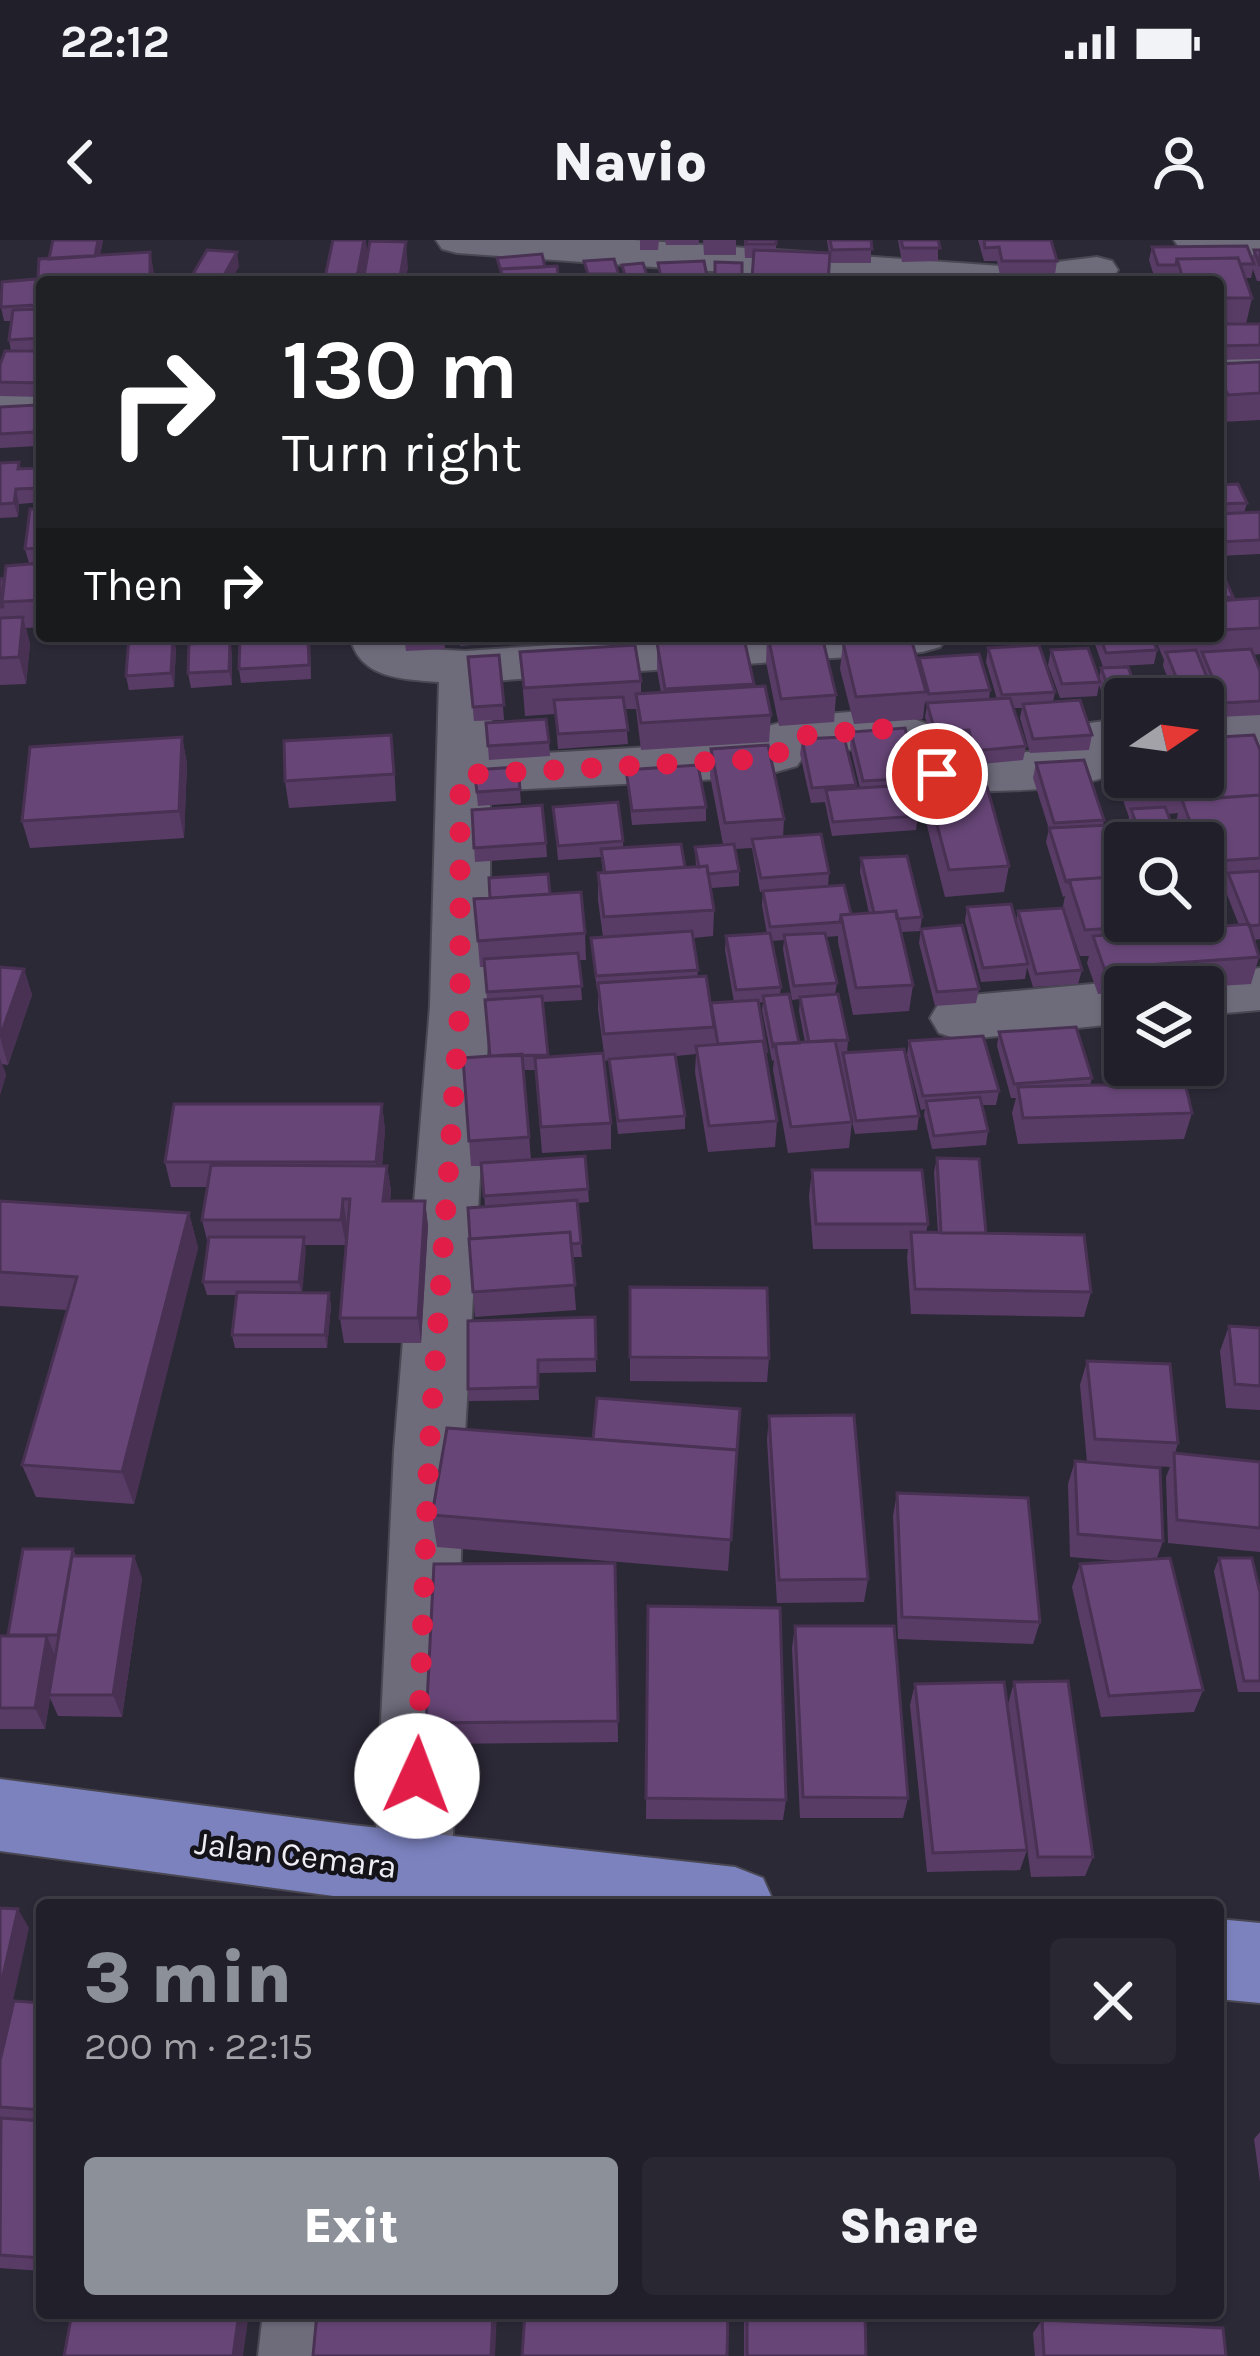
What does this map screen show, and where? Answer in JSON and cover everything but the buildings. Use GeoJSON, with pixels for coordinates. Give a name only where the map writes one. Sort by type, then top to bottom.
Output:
{"type":"FeatureCollection","features":[{"type":"Feature","properties":{"kind":"main road","name":"Jalan Cemara"},"geometry":{"type":"LineString","coordinates":[[0,1815],[371,1879],[651,1899]]}},
{"type":"Feature","properties":{"kind":"main road"},"geometry":{"type":"LineString","coordinates":[[1224,1960],[1260,1963]]}},
{"type":"Feature","properties":{"kind":"street"},"geometry":{"type":"LineString","coordinates":[[457,240],[666,246],[974,276]]}},
{"type":"Feature","properties":{"kind":"street"},"geometry":{"type":"LineString","coordinates":[[1196,240],[1260,243]]}},
{"type":"Feature","properties":{"kind":"street"},"geometry":{"type":"LineString","coordinates":[[1040,276],[1096,267]]}},
{"type":"Feature","properties":{"kind":"street"},"geometry":{"type":"LineString","coordinates":[[1224,362],[1260,362]]}},
{"type":"Feature","properties":{"kind":"street"},"geometry":{"type":"LineString","coordinates":[[0,406],[36,408]]}},
{"type":"Feature","properties":{"kind":"street"},"geometry":{"type":"LineString","coordinates":[[378,642],[380,650],[400,663],[465,667],[834,642]]}},
{"type":"Feature","properties":{"kind":"street"},"geometry":{"type":"LineString","coordinates":[[371,1879],[429,1451],[460,1006],[465,667]]}},
{"type":"Feature","properties":{"kind":"street"},"geometry":{"type":"LineString","coordinates":[[460,775],[758,759],[778,754],[787,737],[895,728],[916,740],[924,765],[937,774],[955,775],[1087,765],[1095,760],[1104,736]]}},
{"type":"Feature","properties":{"kind":"street"},"geometry":{"type":"LineString","coordinates":[[1224,730],[1260,728]]}},
{"type":"Feature","properties":{"kind":"street"},"geometry":{"type":"LineString","coordinates":[[1224,992],[1260,988]]}},
{"type":"Feature","properties":{"kind":"street"},"geometry":{"type":"LineString","coordinates":[[960,1018],[1104,1004]]}},
{"type":"Feature","properties":{"kind":"street"},"geometry":{"type":"LineString","coordinates":[[303,2356],[306,2319]]}},
{"type":"Feature","properties":{"kind":"route"},"geometry":{"type":"LineString","coordinates":[[417,1776],[429,1451],[460,1006],[460,775],[758,759],[778,754],[787,737],[895,728],[910,733],[924,765],[937,774]]}}]}
